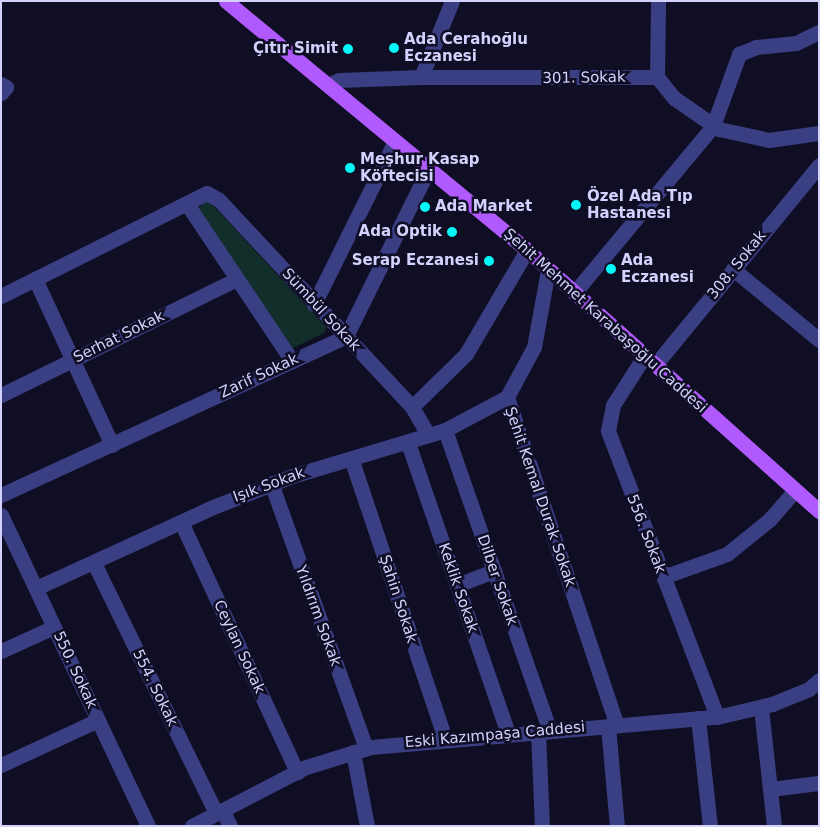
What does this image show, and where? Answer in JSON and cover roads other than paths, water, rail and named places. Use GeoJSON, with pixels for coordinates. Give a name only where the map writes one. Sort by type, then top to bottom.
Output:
{"type":"FeatureCollection","features":[{"type":"Feature","properties":{"kind":"main road","name":"Şehit Mehmet Karabaşoğlu Caddesi"},"geometry":{"type":"LineString","coordinates":[[226,1],[527,250],[819,511]]}},
{"type":"Feature","properties":{"kind":"street"},"geometry":{"type":"LineString","coordinates":[[421,77],[452,1]]}},
{"type":"Feature","properties":{"kind":"street"},"geometry":{"type":"LineString","coordinates":[[658,1],[657,77],[674,98],[713,126],[745,137],[769,140],[819,133]]}},
{"type":"Feature","properties":{"kind":"street"},"geometry":{"type":"LineString","coordinates":[[574,293],[713,126],[739,54],[756,47],[796,43],[819,32]]}},
{"type":"Feature","properties":{"kind":"street","name":"301. Sokak"},"geometry":{"type":"LineString","coordinates":[[328,85],[338,80],[421,77],[657,77]]}},
{"type":"Feature","properties":{"kind":"street"},"geometry":{"type":"LineString","coordinates":[[314,304],[395,141]]}},
{"type":"Feature","properties":{"kind":"street","name":"308. Sokak"},"geometry":{"type":"LineString","coordinates":[[650,360],[734,269],[819,165]]}},
{"type":"Feature","properties":{"kind":"street"},"geometry":{"type":"LineString","coordinates":[[346,336],[429,168]]}},
{"type":"Feature","properties":{"kind":"street","name":"Sümbül Sokak"},"geometry":{"type":"LineString","coordinates":[[187,204],[207,193],[219,200],[412,407],[428,435]]}},
{"type":"Feature","properties":{"kind":"street"},"geometry":{"type":"LineString","coordinates":[[1,296],[187,204],[292,361]]}},
{"type":"Feature","properties":{"kind":"street"},"geometry":{"type":"LineString","coordinates":[[412,407],[466,354],[527,250]]}},
{"type":"Feature","properties":{"kind":"street"},"geometry":{"type":"LineString","coordinates":[[734,269],[819,340]]}},
{"type":"Feature","properties":{"kind":"street","name":"Şehit Kemal Durak Sokak"},"geometry":{"type":"LineString","coordinates":[[548,270],[534,347],[507,397],[613,726],[617,826]]}},
{"type":"Feature","properties":{"kind":"street"},"geometry":{"type":"LineString","coordinates":[[35,279],[112,445]]}},
{"type":"Feature","properties":{"kind":"street","name":"Serhat Sokak"},"geometry":{"type":"LineString","coordinates":[[1,395],[237,280]]}},
{"type":"Feature","properties":{"kind":"street","name":"Zarif Sokak"},"geometry":{"type":"LineString","coordinates":[[1,495],[346,336]]}},
{"type":"Feature","properties":{"kind":"street","name":"556. Sokak"},"geometry":{"type":"LineString","coordinates":[[650,360],[612,405],[608,431],[717,717]]}},
{"type":"Feature","properties":{"kind":"street","name":"Işık Sokak"},"geometry":{"type":"LineString","coordinates":[[36,588],[271,483],[408,443],[445,430],[507,397]]}},
{"type":"Feature","properties":{"kind":"street","name":"Dilber Sokak"},"geometry":{"type":"LineString","coordinates":[[445,430],[494,571],[544,731],[542,826]]}},
{"type":"Feature","properties":{"kind":"street","name":"Keklik Sokak"},"geometry":{"type":"LineString","coordinates":[[408,443],[508,734]]}},
{"type":"Feature","properties":{"kind":"street","name":"Şahin Sokak"},"geometry":{"type":"LineString","coordinates":[[352,458],[445,739]]}},
{"type":"Feature","properties":{"kind":"street","name":"Yıldırım Sokak"},"geometry":{"type":"LineString","coordinates":[[271,483],[359,750],[367,826]]}},
{"type":"Feature","properties":{"kind":"street"},"geometry":{"type":"LineString","coordinates":[[663,577],[727,554],[770,519],[795,490]]}},
{"type":"Feature","properties":{"kind":"street","name":"550. Sokak"},"geometry":{"type":"LineString","coordinates":[[2,520],[148,826]]}},
{"type":"Feature","properties":{"kind":"street","name":"Ceylan Sokak"},"geometry":{"type":"LineString","coordinates":[[181,522],[297,772]]}},
{"type":"Feature","properties":{"kind":"street","name":"554. Sokak"},"geometry":{"type":"LineString","coordinates":[[94,563],[219,811],[230,826]]}},
{"type":"Feature","properties":{"kind":"street"},"geometry":{"type":"LineString","coordinates":[[457,585],[494,571]]}},
{"type":"Feature","properties":{"kind":"street"},"geometry":{"type":"LineString","coordinates":[[1,651],[54,627]]}},
{"type":"Feature","properties":{"kind":"street","name":"Eski Kazımpaşa Caddesi"},"geometry":{"type":"LineString","coordinates":[[192,826],[297,772],[359,750],[445,739],[717,717],[761,708],[816,687]]}},
{"type":"Feature","properties":{"kind":"street"},"geometry":{"type":"LineString","coordinates":[[761,708],[774,826]]}},
{"type":"Feature","properties":{"kind":"street"},"geometry":{"type":"LineString","coordinates":[[698,718],[710,826]]}},
{"type":"Feature","properties":{"kind":"street"},"geometry":{"type":"LineString","coordinates":[[1,766],[98,720]]}},
{"type":"Feature","properties":{"kind":"street"},"geometry":{"type":"LineString","coordinates":[[770,789],[819,783]]}},
{"type":"Feature","properties":{"kind":"place","name":"Ada Cerahoğlu Eczanesi"},"geometry":{"type":"Point","coordinates":[394,48]}},
{"type":"Feature","properties":{"kind":"place","name":"Çıtır Simit"},"geometry":{"type":"Point","coordinates":[348,49]}},
{"type":"Feature","properties":{"kind":"place","name":"Meşhur Kasap Köftecisi"},"geometry":{"type":"Point","coordinates":[350,168]}},
{"type":"Feature","properties":{"kind":"place","name":"Özel Ada Tıp Hastanesi"},"geometry":{"type":"Point","coordinates":[576,205]}},
{"type":"Feature","properties":{"kind":"place","name":"Ada Market"},"geometry":{"type":"Point","coordinates":[425,207]}},
{"type":"Feature","properties":{"kind":"place","name":"Ada Optik"},"geometry":{"type":"Point","coordinates":[452,232]}},
{"type":"Feature","properties":{"kind":"place","name":"Serap Eczanesi"},"geometry":{"type":"Point","coordinates":[489,261]}},
{"type":"Feature","properties":{"kind":"place","name":"Ada Eczanesi"},"geometry":{"type":"Point","coordinates":[611,269]}}]}
